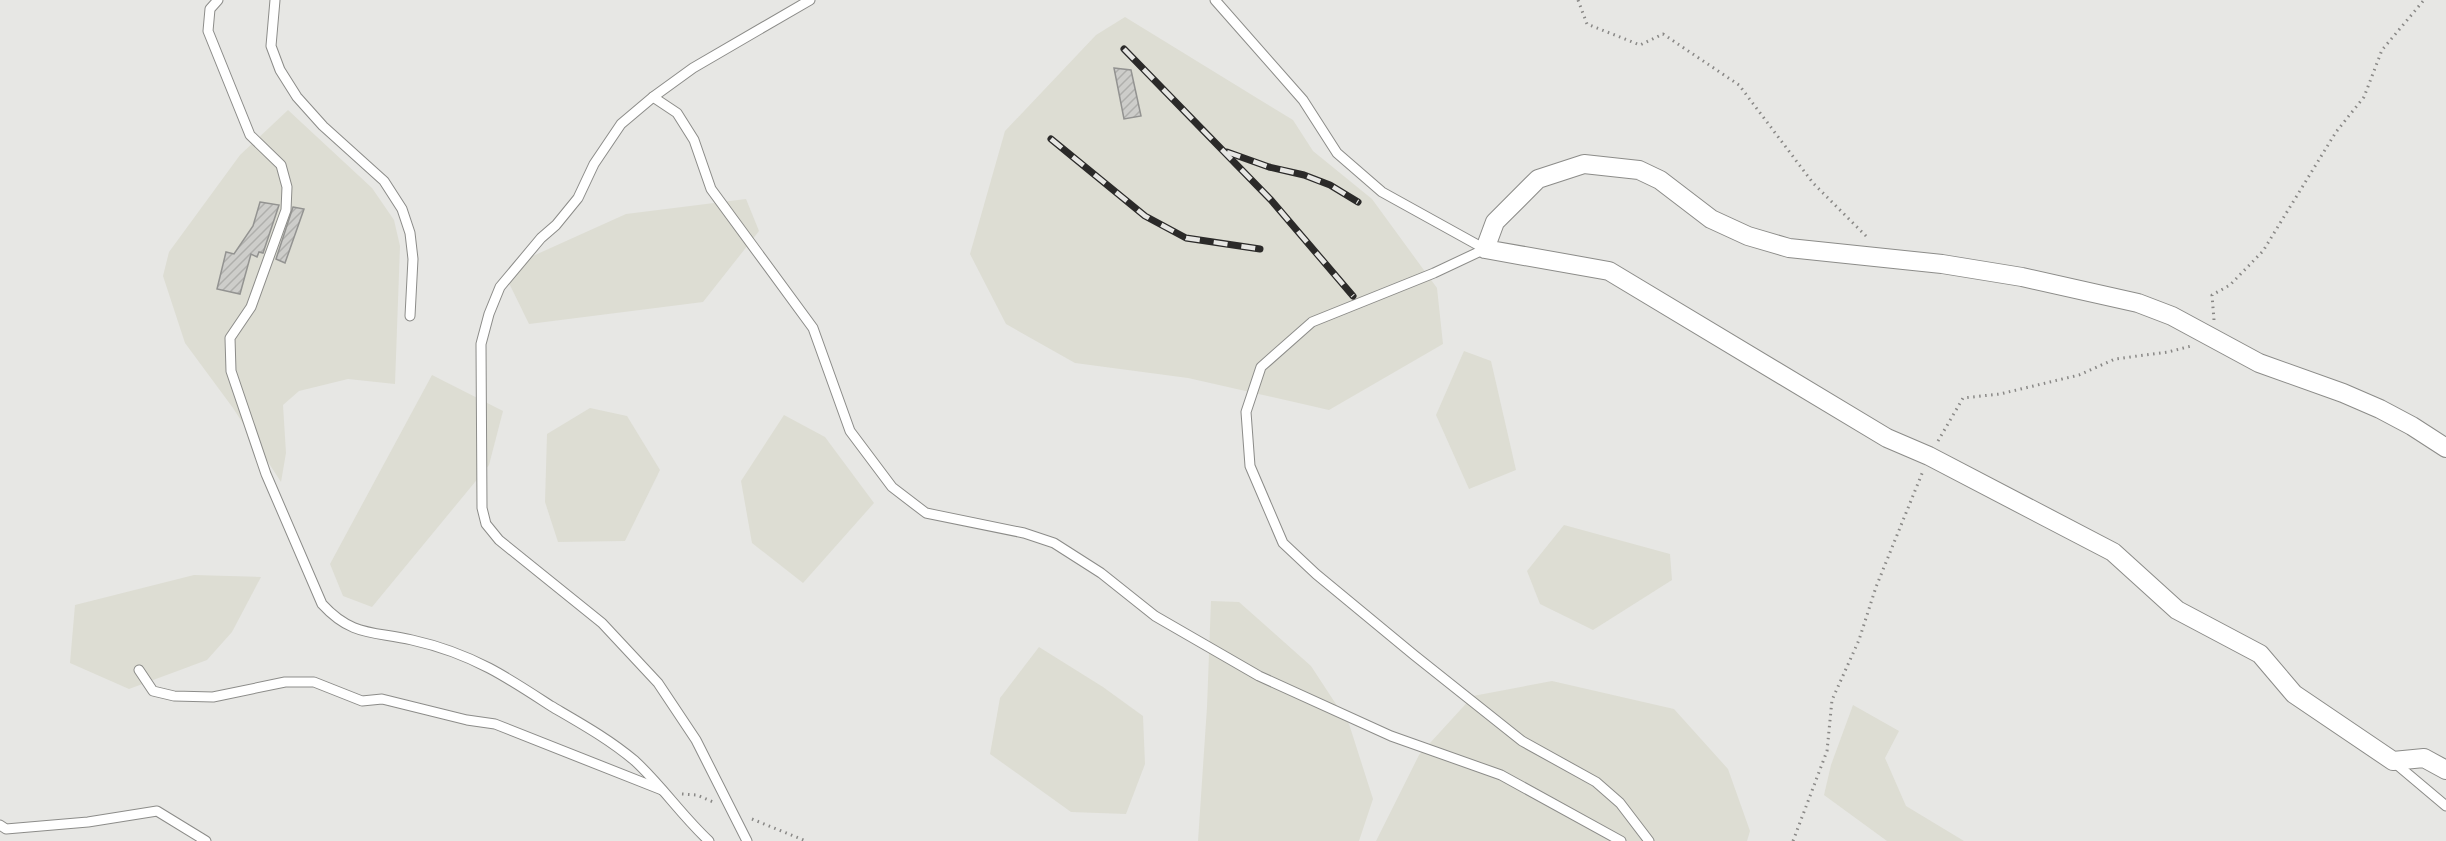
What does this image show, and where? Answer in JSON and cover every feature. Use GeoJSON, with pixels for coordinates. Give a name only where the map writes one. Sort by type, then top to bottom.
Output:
{"type":"FeatureCollection","features":[{"type":"Feature","properties":{"kind":"street"},"geometry":{"type":"LineString","coordinates":[[2446,448],[2380,409],[2343,393],[2259,363],[2172,316],[2138,303],[2022,277],[1942,264],[1789,248],[1748,236],[1711,219],[1660,180],[1639,170],[1584,164],[1538,179],[1495,222],[1485,249],[1609,272],[1887,438],[1929,456],[2113,552],[2177,610],[2260,654],[2294,694],[2393,761],[2424,758],[2446,770]]}},
{"type":"Feature","properties":{"kind":"lane"},"geometry":{"type":"LineString","coordinates":[[218,0],[210,9],[208,31],[250,135],[281,165],[287,187],[286,210],[251,307],[230,338],[231,371],[266,474],[322,604],[333,616],[370,634],[410,639],[450,650],[489,668],[598,734],[633,760],[666,792],[691,824],[709,841]]}},
{"type":"Feature","properties":{"kind":"lane"},"geometry":{"type":"LineString","coordinates":[[275,0],[272,46],[279,70],[297,97],[323,126],[384,181],[402,209],[410,233],[413,259],[410,316]]}},
{"type":"Feature","properties":{"kind":"lane"},"geometry":{"type":"LineString","coordinates":[[747,841],[696,740],[658,683],[602,623],[500,540],[486,524],[482,508],[481,344],[489,314],[500,287],[578,198],[594,164],[621,124],[693,68],[810,0]]}},
{"type":"Feature","properties":{"kind":"lane"},"geometry":{"type":"LineString","coordinates":[[1215,0],[1303,100],[1337,153],[1382,192],[1485,249]]}},
{"type":"Feature","properties":{"kind":"lane"},"geometry":{"type":"LineString","coordinates":[[653,97],[677,113],[694,140],[711,189],[813,328],[850,431],[892,487],[926,513],[1024,533],[1054,543],[1101,573],[1155,616],[1259,676],[1391,736],[1501,775],[1621,841]]}},
{"type":"Feature","properties":{"kind":"lane"},"geometry":{"type":"LineString","coordinates":[[1485,249],[1434,273],[1312,322],[1261,367],[1246,412],[1250,466],[1283,543],[1316,574],[1522,741],[1596,782],[1620,803],[1649,841]]}},
{"type":"Feature","properties":{"kind":"lane"},"geometry":{"type":"LineString","coordinates":[[139,669],[153,691],[174,696],[213,697],[285,682],[314,682],[362,701],[382,699],[467,720],[495,724],[666,792]]}},
{"type":"Feature","properties":{"kind":"lane"},"geometry":{"type":"LineString","coordinates":[[2393,761],[2446,806]]}},
{"type":"Feature","properties":{"kind":"lane"},"geometry":{"type":"LineString","coordinates":[[0,825],[6,830],[76,824],[157,811],[206,841]]}},
{"type":"Feature","properties":{"kind":"path"},"geometry":{"type":"LineString","coordinates":[[1578,0],[1587,24],[1640,45],[1664,34],[1739,86],[1813,183],[1889,258]]}},
{"type":"Feature","properties":{"kind":"path"},"geometry":{"type":"LineString","coordinates":[[1793,841],[1827,751],[1832,700],[1859,640],[1876,587],[1929,456],[1963,398],[2000,394],[2079,375],[2115,359],[2168,352],[2216,339],[2212,295],[2230,285],[2263,251],[2320,162],[2336,132],[2364,97],[2382,50],[2424,0]]}},
{"type":"Feature","properties":{"kind":"shaded area"},"geometry":{"type":"Polygon","coordinates":[[[1125,17],[1293,120],[1313,151],[1372,199],[1437,288],[1443,344],[1329,410],[1188,378],[1075,363],[1006,324],[970,254],[1005,131],[1096,35],[1125,17]]]}},
{"type":"Feature","properties":{"kind":"shaded area"},"geometry":{"type":"Polygon","coordinates":[[[288,110],[372,188],[394,220],[400,246],[395,384],[348,379],[299,391],[283,405],[286,453],[281,482],[233,408],[185,343],[163,276],[169,252],[240,155],[288,110]]]}},
{"type":"Feature","properties":{"kind":"shaded area"},"geometry":{"type":"Polygon","coordinates":[[[746,199],[759,231],[703,302],[529,324],[508,281],[524,260],[626,214],[746,199]]]}},
{"type":"Feature","properties":{"kind":"shaded area"},"geometry":{"type":"Polygon","coordinates":[[[1464,351],[1491,361],[1516,470],[1469,489],[1436,415],[1464,351]]]}},
{"type":"Feature","properties":{"kind":"shaded area"},"geometry":{"type":"Polygon","coordinates":[[[432,375],[503,411],[489,465],[372,607],[343,596],[330,564],[432,375]]]}},
{"type":"Feature","properties":{"kind":"shaded area"},"geometry":{"type":"Polygon","coordinates":[[[590,408],[627,416],[660,470],[625,541],[558,542],[545,502],[547,434],[590,408]]]}},
{"type":"Feature","properties":{"kind":"shaded area"},"geometry":{"type":"Polygon","coordinates":[[[784,415],[825,437],[874,503],[803,583],[752,543],[741,481],[784,415]]]}},
{"type":"Feature","properties":{"kind":"shaded area"},"geometry":{"type":"Polygon","coordinates":[[[1564,525],[1670,554],[1672,580],[1593,630],[1540,604],[1527,571],[1564,525]]]}},
{"type":"Feature","properties":{"kind":"shaded area"},"geometry":{"type":"Polygon","coordinates":[[[194,575],[261,577],[232,632],[207,660],[129,689],[70,663],[75,605],[194,575]]]}},
{"type":"Feature","properties":{"kind":"shaded area"},"geometry":{"type":"Polygon","coordinates":[[[1211,601],[1239,602],[1311,666],[1349,724],[1373,799],[1359,841],[1198,841],[1211,601]]]}},
{"type":"Feature","properties":{"kind":"shaded area"},"geometry":{"type":"Polygon","coordinates":[[[1039,647],[1103,687],[1143,716],[1145,764],[1126,814],[1071,812],[990,754],[1000,698],[1039,647]]]}},
{"type":"Feature","properties":{"kind":"shaded area"},"geometry":{"type":"Polygon","coordinates":[[[1552,681],[1674,709],[1728,769],[1750,831],[1747,841],[1376,841],[1419,755],[1473,696],[1552,681]]]}},
{"type":"Feature","properties":{"kind":"shaded area"},"geometry":{"type":"Polygon","coordinates":[[[1853,705],[1899,731],[1885,758],[1906,806],[1964,841],[1887,841],[1824,795],[1831,765],[1853,705]]]}},
{"type":"Feature","properties":{"kind":"building"},"geometry":{"type":"Polygon","coordinates":[[[1114,68],[1131,70],[1141,116],[1124,119],[1114,68]]]}},
{"type":"Feature","properties":{"kind":"building"},"geometry":{"type":"Polygon","coordinates":[[[260,202],[279,205],[263,253],[259,252],[257,257],[251,254],[240,294],[217,289],[226,252],[234,254],[253,226],[260,202]]]}},
{"type":"Feature","properties":{"kind":"building"},"geometry":{"type":"Polygon","coordinates":[[[293,207],[304,209],[285,263],[276,259],[293,207]]]}},
{"type":"Feature","properties":{"kind":"railway"},"geometry":{"type":"LineString","coordinates":[[1124,49],[1271,200],[1353,296]]}},
{"type":"Feature","properties":{"kind":"railway"},"geometry":{"type":"LineString","coordinates":[[1051,139],[1145,216],[1186,238],[1260,249]]}},
{"type":"Feature","properties":{"kind":"railway"},"geometry":{"type":"LineString","coordinates":[[1227,152],[1269,167],[1304,175],[1330,185],[1358,202]]}}]}
